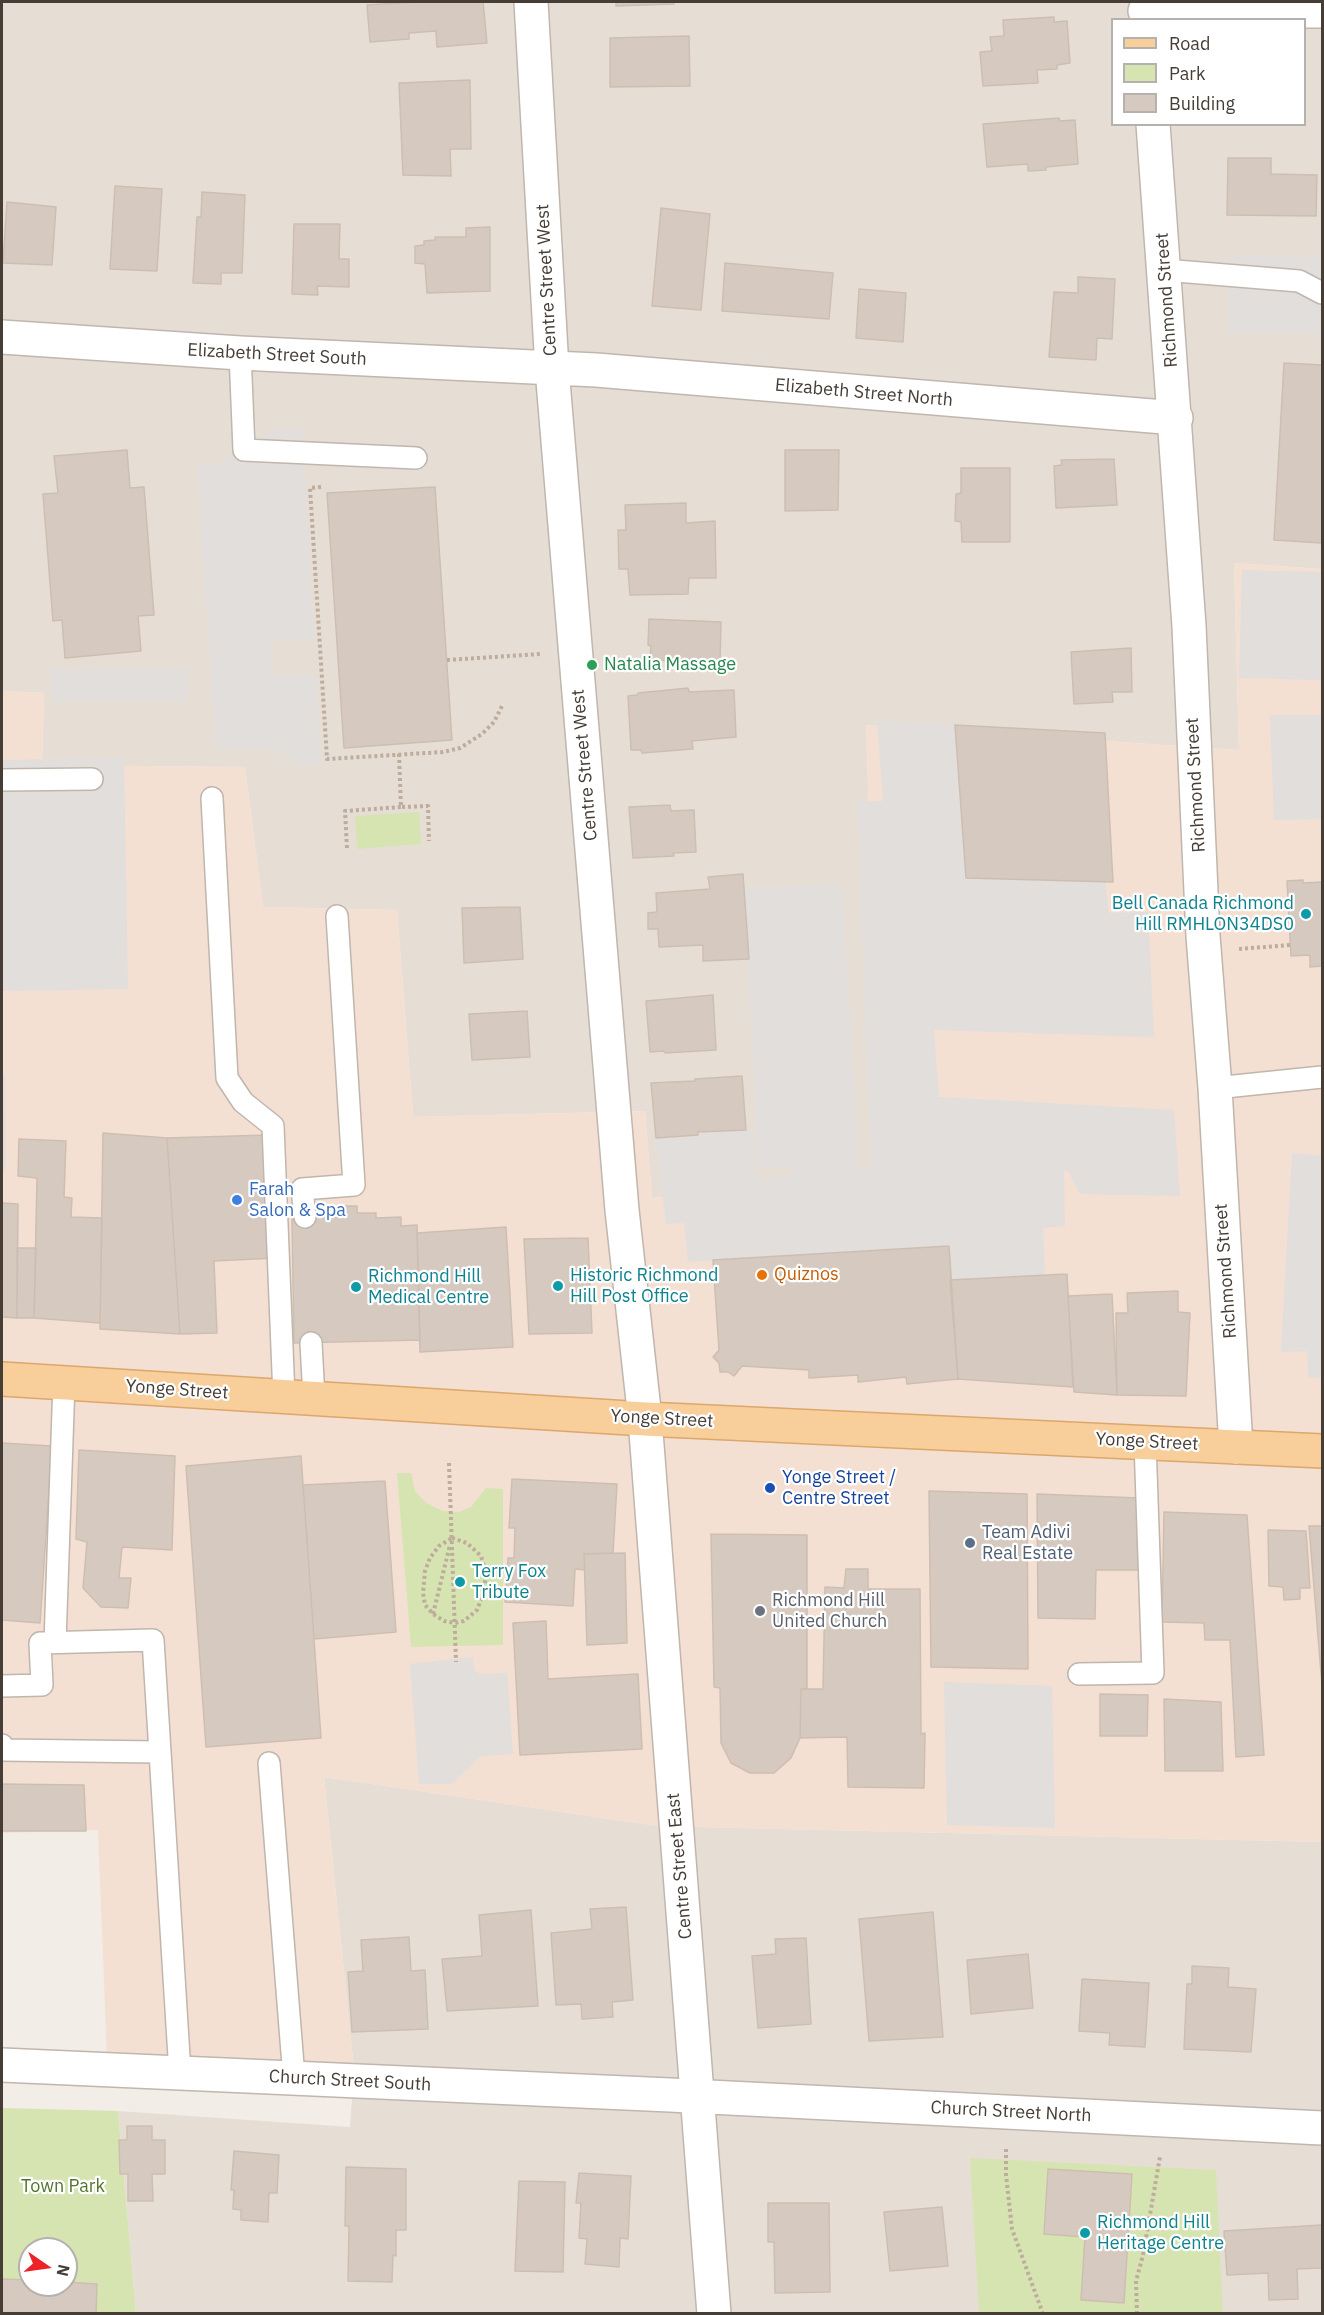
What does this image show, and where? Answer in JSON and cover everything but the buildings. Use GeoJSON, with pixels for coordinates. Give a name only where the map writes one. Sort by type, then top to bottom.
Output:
{"type":"FeatureCollection","features":[{"type":"Feature","properties":{"kind":"main road","name":"Yonge Street"},"geometry":{"type":"LineString","coordinates":[[2,1378],[645,1419],[1323,1452]]}},
{"type":"Feature","properties":{"kind":"street","name":"Centre Street West"},"geometry":{"type":"LineString","coordinates":[[531,2],[552,369],[622,1210],[645,1419]]}},
{"type":"Feature","properties":{"kind":"street"},"geometry":{"type":"LineString","coordinates":[[1145,11],[1323,11]]}},
{"type":"Feature","properties":{"kind":"street","name":"Richmond Street"},"geometry":{"type":"LineString","coordinates":[[1153,126],[1190,626],[1203,936],[1215,1088],[1236,1447]]}},
{"type":"Feature","properties":{"kind":"street","name":"Elizabeth Street South"},"geometry":{"type":"LineString","coordinates":[[2,337],[240,353],[552,369]]}},
{"type":"Feature","properties":{"kind":"street","name":"Elizabeth Street North"},"geometry":{"type":"LineString","coordinates":[[552,369],[596,370],[1176,418]]}},
{"type":"Feature","properties":{"kind":"street","name":"Centre Street East"},"geometry":{"type":"LineString","coordinates":[[645,1419],[714,2313]]}},
{"type":"Feature","properties":{"kind":"street","name":"Church Street South"},"geometry":{"type":"LineString","coordinates":[[2,2065],[699,2096]]}},
{"type":"Feature","properties":{"kind":"street","name":"Church Street North"},"geometry":{"type":"LineString","coordinates":[[699,2096],[1323,2128]]}},
{"type":"Feature","properties":{"kind":"lane"},"geometry":{"type":"LineString","coordinates":[[1164,270],[1299,281],[1323,293]]}},
{"type":"Feature","properties":{"kind":"lane"},"geometry":{"type":"LineString","coordinates":[[240,353],[244,450],[416,458]]}},
{"type":"Feature","properties":{"kind":"lane"},"geometry":{"type":"LineString","coordinates":[[2,780],[92,779]]}},
{"type":"Feature","properties":{"kind":"lane"},"geometry":{"type":"LineString","coordinates":[[212,798],[227,1077],[243,1102],[273,1126],[299,1397]]}},
{"type":"Feature","properties":{"kind":"lane"},"geometry":{"type":"LineString","coordinates":[[305,1218],[302,1189],[354,1185],[337,916]]}},
{"type":"Feature","properties":{"kind":"lane"},"geometry":{"type":"LineString","coordinates":[[1215,1088],[1323,1077]]}},
{"type":"Feature","properties":{"kind":"lane"},"geometry":{"type":"LineString","coordinates":[[299,1397],[311,1343]]}},
{"type":"Feature","properties":{"kind":"lane"},"geometry":{"type":"LineString","coordinates":[[55,1642],[64,1382]]}},
{"type":"Feature","properties":{"kind":"lane"},"geometry":{"type":"LineString","coordinates":[[1079,1674],[1152,1673],[1145,1442]]}},
{"type":"Feature","properties":{"kind":"lane"},"geometry":{"type":"LineString","coordinates":[[2,1686],[42,1685],[40,1643],[153,1640],[158,1752],[180,2073]]}},
{"type":"Feature","properties":{"kind":"lane"},"geometry":{"type":"LineString","coordinates":[[2,1745],[2,1750],[158,1752]]}},
{"type":"Feature","properties":{"kind":"lane"},"geometry":{"type":"LineString","coordinates":[[269,1763],[294,2078]]}},
{"type":"Feature","properties":{"kind":"path"},"geometry":{"type":"LineString","coordinates":[[322,487],[310,488],[327,759],[443,752],[460,748],[482,734],[494,722],[502,706]]}},
{"type":"Feature","properties":{"kind":"path"},"geometry":{"type":"LineString","coordinates":[[447,660],[544,654]]}},
{"type":"Feature","properties":{"kind":"path"},"geometry":{"type":"LineString","coordinates":[[399,754],[401,807]]}},
{"type":"Feature","properties":{"kind":"path"},"geometry":{"type":"LineString","coordinates":[[347,848],[345,811],[428,806],[429,841]]}},
{"type":"Feature","properties":{"kind":"path"},"geometry":{"type":"LineString","coordinates":[[1233,950],[1290,945]]}},
{"type":"Feature","properties":{"kind":"path"},"geometry":{"type":"LineString","coordinates":[[449,1463],[456,1662]]}},
{"type":"Feature","properties":{"kind":"path"},"geometry":{"type":"LineString","coordinates":[[452,1538],[467,1543],[482,1556],[486,1572],[484,1592],[477,1610],[464,1621],[455,1623],[444,1621],[433,1614],[425,1605],[423,1593],[425,1571],[430,1558],[439,1546],[452,1538]]}},
{"type":"Feature","properties":{"kind":"path"},"geometry":{"type":"LineString","coordinates":[[433,1614],[452,1538]]}},
{"type":"Feature","properties":{"kind":"path"},"geometry":{"type":"LineString","coordinates":[[1006,2147],[1006,2175],[1012,2229],[1043,2313]]}},
{"type":"Feature","properties":{"kind":"path"},"geometry":{"type":"LineString","coordinates":[[1137,2313],[1136,2281],[1143,2255],[1160,2156]]}},
{"type":"Feature","properties":{"kind":"shaded area"},"geometry":{"type":"Polygon","coordinates":[[[2,2],[1322,2],[1322,569],[1234,563],[1239,750],[866,725],[881,1175],[652,1198],[645,1111],[413,1117],[397,910],[263,907],[245,767],[42,765],[44,693],[2,691],[2,2]]]}},
{"type":"Feature","properties":{"kind":"shaded area"},"geometry":{"type":"Polygon","coordinates":[[[1229,256],[1322,256],[1322,333],[1229,332],[1229,256]]]}},
{"type":"Feature","properties":{"kind":"shaded area"},"geometry":{"type":"Polygon","coordinates":[[[272,430],[302,430],[314,638],[271,642],[273,676],[317,675],[321,764],[299,765],[275,749],[216,749],[197,464],[217,464],[272,430]]]}},
{"type":"Feature","properties":{"kind":"shaded area"},"geometry":{"type":"Polygon","coordinates":[[[1234,563],[1322,569],[1322,1842],[658,1826],[324,1777],[354,2070],[107,2059],[98,1830],[2,1833],[2,691],[44,693],[42,765],[245,767],[263,907],[397,910],[413,1117],[645,1111],[652,1198],[881,1174],[866,725],[1239,750],[1234,563]]]}},
{"type":"Feature","properties":{"kind":"shaded area"},"geometry":{"type":"Polygon","coordinates":[[[1242,570],[1322,572],[1322,680],[1239,678],[1242,570]]]}},
{"type":"Feature","properties":{"kind":"shaded area"},"geometry":{"type":"Polygon","coordinates":[[[50,669],[187,669],[187,702],[51,702],[50,669]]]}},
{"type":"Feature","properties":{"kind":"shaded area"},"geometry":{"type":"Polygon","coordinates":[[[1270,715],[1322,715],[1322,819],[1274,820],[1270,715]]]}},
{"type":"Feature","properties":{"kind":"shaded area"},"geometry":{"type":"Polygon","coordinates":[[[877,720],[955,725],[966,878],[1105,881],[1109,913],[1148,912],[1154,1037],[934,1030],[939,1097],[1174,1110],[1180,1196],[1080,1194],[1068,1171],[1064,1172],[1065,1226],[1043,1228],[1045,1275],[950,1280],[713,1260],[688,1262],[684,1223],[666,1224],[656,1138],[698,1135],[698,1132],[753,1130],[756,1179],[791,1175],[790,1167],[758,1168],[745,888],[842,884],[859,1170],[872,1168],[858,801],[883,801],[877,720]]]}},
{"type":"Feature","properties":{"kind":"shaded area"},"geometry":{"type":"Polygon","coordinates":[[[124,758],[128,989],[2,991],[2,760],[124,758]]]}},
{"type":"Feature","properties":{"kind":"shaded area"},"geometry":{"type":"Polygon","coordinates":[[[5,1075],[6,1171],[2,1171],[2,1076],[5,1075]]]}},
{"type":"Feature","properties":{"kind":"shaded area"},"geometry":{"type":"Polygon","coordinates":[[[1292,1153],[1322,1156],[1322,1378],[1308,1377],[1307,1351],[1281,1352],[1292,1153]]]}},
{"type":"Feature","properties":{"kind":"shaded area"},"geometry":{"type":"Polygon","coordinates":[[[473,1657],[474,1670],[480,1674],[507,1673],[513,1754],[481,1756],[451,1784],[419,1784],[410,1664],[473,1657]]]}},
{"type":"Feature","properties":{"kind":"shaded area"},"geometry":{"type":"Polygon","coordinates":[[[944,1682],[1052,1686],[1055,1828],[947,1825],[944,1682]]]}},
{"type":"Feature","properties":{"kind":"shaded area"},"geometry":{"type":"Polygon","coordinates":[[[324,1777],[658,1826],[1322,1842],[1322,2313],[136,2313],[118,2111],[350,2127],[354,2070],[324,1777]]]}},
{"type":"Feature","properties":{"kind":"green space"},"geometry":{"type":"Polygon","coordinates":[[[419,812],[421,844],[357,849],[355,816],[419,812]]]}},
{"type":"Feature","properties":{"kind":"green space"},"geometry":{"type":"Polygon","coordinates":[[[397,1473],[411,1473],[415,1491],[426,1503],[443,1511],[459,1512],[471,1507],[486,1488],[503,1489],[503,1645],[411,1647],[397,1473]]]}},
{"type":"Feature","properties":{"kind":"green space","name":"Town Park"},"geometry":{"type":"Polygon","coordinates":[[[2,2108],[118,2111],[136,2313],[2,2314],[2,2108]]]}},
{"type":"Feature","properties":{"kind":"green space"},"geometry":{"type":"Polygon","coordinates":[[[970,2158],[1216,2170],[1223,2313],[979,2313],[970,2158]]]}},
{"type":"Feature","properties":{"kind":"place","name":"Natalia Massage"},"geometry":{"type":"Point","coordinates":[592,665]}},
{"type":"Feature","properties":{"kind":"place","name":"Bell Canada Richmond Hill RMHLON34DS0"},"geometry":{"type":"Point","coordinates":[1306,914]}},
{"type":"Feature","properties":{"kind":"place","name":"Farah Salon & Spa"},"geometry":{"type":"Point","coordinates":[237,1200]}},
{"type":"Feature","properties":{"kind":"place","name":"Quiznos"},"geometry":{"type":"Point","coordinates":[762,1275]}},
{"type":"Feature","properties":{"kind":"place","name":"Historic Richmond Hill Post Office"},"geometry":{"type":"Point","coordinates":[558,1286]}},
{"type":"Feature","properties":{"kind":"place","name":"Richmond Hill Medical Centre"},"geometry":{"type":"Point","coordinates":[356,1287]}},
{"type":"Feature","properties":{"kind":"place","name":"Yonge Street / Centre Street"},"geometry":{"type":"Point","coordinates":[770,1488]}},
{"type":"Feature","properties":{"kind":"place","name":"Team Adivi Real Estate"},"geometry":{"type":"Point","coordinates":[970,1543]}},
{"type":"Feature","properties":{"kind":"place","name":"Terry Fox Tribute"},"geometry":{"type":"Point","coordinates":[460,1582]}},
{"type":"Feature","properties":{"kind":"place","name":"Richmond Hill United Church"},"geometry":{"type":"Point","coordinates":[760,1611]}},
{"type":"Feature","properties":{"kind":"place","name":"Richmond Hill Heritage Centre"},"geometry":{"type":"Point","coordinates":[1085,2233]}}]}
